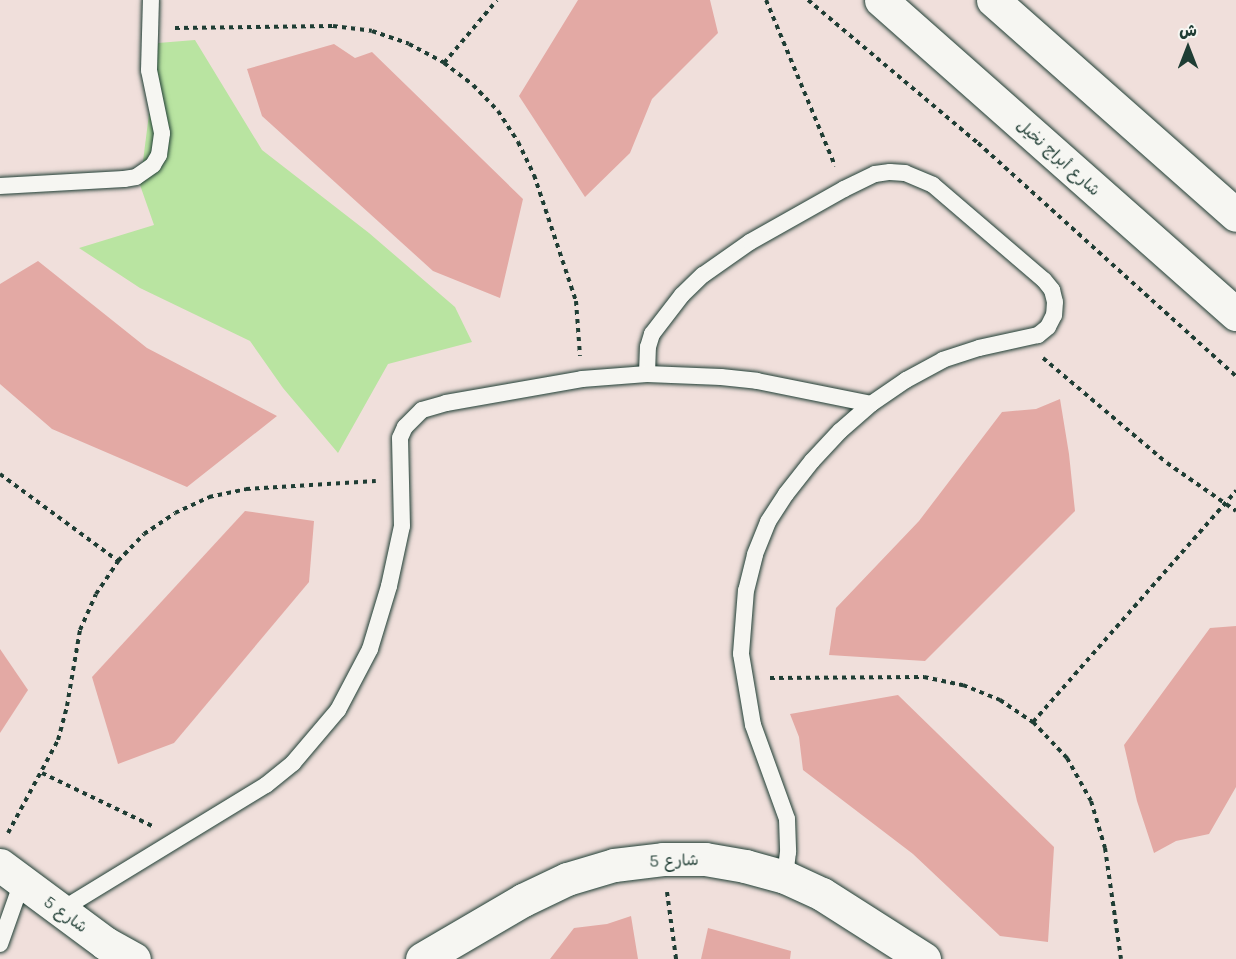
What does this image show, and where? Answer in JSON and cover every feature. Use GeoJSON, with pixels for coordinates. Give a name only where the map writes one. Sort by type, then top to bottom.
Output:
{"type":"FeatureCollection","features":[{"type":"Feature","properties":{"kind":"street","name":"شارع أبراج نخيل"},"geometry":{"type":"LineString","coordinates":[[881,0],[1236,314]]}},
{"type":"Feature","properties":{"kind":"street"},"geometry":{"type":"LineString","coordinates":[[993,0],[1236,215]]}},
{"type":"Feature","properties":{"kind":"street","name":"شارع 5"},"geometry":{"type":"LineString","coordinates":[[422,959],[523,900],[567,879],[614,865],[663,859],[705,859],[745,866],[785,877],[822,894],[924,959]]}},
{"type":"Feature","properties":{"kind":"street","name":"شارع 5"},"geometry":{"type":"LineString","coordinates":[[9,862],[60,910],[105,943],[134,959]]}},
{"type":"Feature","properties":{"kind":"lane"},"geometry":{"type":"LineString","coordinates":[[0,186],[124,179],[136,177],[153,165],[159,155],[162,133],[149,70],[151,0]]}},
{"type":"Feature","properties":{"kind":"lane"},"geometry":{"type":"LineString","coordinates":[[647,374],[648,347],[652,334],[689,288],[750,242],[875,174],[905,173],[933,185],[1044,279],[1052,290],[1055,302],[1054,315],[1048,327],[1038,335],[979,348],[943,360],[906,380],[871,404],[840,431],[812,461],[768,522],[755,555],[746,590],[741,654],[753,725],[787,819],[788,852],[785,877]]}},
{"type":"Feature","properties":{"kind":"lane"},"geometry":{"type":"LineString","coordinates":[[60,910],[180,839],[275,777],[316,738],[338,710],[370,649],[389,586],[402,526],[400,438],[412,417],[422,410],[446,403],[582,379],[647,374],[721,376],[758,381],[871,404]]}},
{"type":"Feature","properties":{"kind":"lane"},"geometry":{"type":"LineString","coordinates":[[0,944],[9,862]]}},
{"type":"Feature","properties":{"kind":"path"},"geometry":{"type":"LineString","coordinates":[[444,63],[497,0]]}},
{"type":"Feature","properties":{"kind":"path"},"geometry":{"type":"LineString","coordinates":[[766,0],[844,189]]}},
{"type":"Feature","properties":{"kind":"path"},"geometry":{"type":"LineString","coordinates":[[808,0],[978,143],[1236,376]]}},
{"type":"Feature","properties":{"kind":"path"},"geometry":{"type":"LineString","coordinates":[[150,28],[333,26],[372,31],[409,44],[444,63],[473,85],[498,111],[518,142],[534,175],[576,301],[582,379]]}},
{"type":"Feature","properties":{"kind":"path"},"geometry":{"type":"LineString","coordinates":[[1022,340],[1167,463],[1236,511]]}},
{"type":"Feature","properties":{"kind":"path"},"geometry":{"type":"LineString","coordinates":[[0,474],[118,561]]}},
{"type":"Feature","properties":{"kind":"path"},"geometry":{"type":"LineString","coordinates":[[9,862],[42,773],[58,740],[67,706],[80,630],[96,594],[118,561],[144,534],[175,513],[209,497],[246,489],[400,480]]}},
{"type":"Feature","properties":{"kind":"path"},"geometry":{"type":"LineString","coordinates":[[1033,722],[1236,491]]}},
{"type":"Feature","properties":{"kind":"path"},"geometry":{"type":"LineString","coordinates":[[744,678],[924,678],[973,689],[1000,700],[1033,722],[1067,758],[1091,801],[1105,848],[1121,959]]}},
{"type":"Feature","properties":{"kind":"path"},"geometry":{"type":"LineString","coordinates":[[42,773],[180,839]]}},
{"type":"Feature","properties":{"kind":"path"},"geometry":{"type":"LineString","coordinates":[[663,859],[676,959]]}},
{"type":"Feature","properties":{"kind":"green space"},"geometry":{"type":"Polygon","coordinates":[[[195,40],[262,150],[369,233],[455,307],[472,342],[388,364],[338,453],[283,388],[250,341],[140,288],[79,248],[154,225],[140,185],[158,43],[195,40]]]}},
{"type":"Feature","properties":{"kind":"building"},"geometry":{"type":"Polygon","coordinates":[[[578,0],[710,0],[718,33],[652,99],[630,153],[585,197],[519,96],[578,0]]]}},
{"type":"Feature","properties":{"kind":"building"},"geometry":{"type":"Polygon","coordinates":[[[334,44],[355,58],[372,52],[523,199],[500,298],[433,271],[262,116],[247,69],[334,44]]]}},
{"type":"Feature","properties":{"kind":"building"},"geometry":{"type":"Polygon","coordinates":[[[38,261],[147,348],[277,416],[187,487],[52,429],[0,384],[0,284],[38,261]]]}},
{"type":"Feature","properties":{"kind":"building"},"geometry":{"type":"Polygon","coordinates":[[[1060,399],[1075,511],[925,661],[829,655],[836,608],[919,521],[1002,412],[1036,409],[1060,399]]]}},
{"type":"Feature","properties":{"kind":"building"},"geometry":{"type":"Polygon","coordinates":[[[245,511],[314,521],[309,582],[174,743],[118,764],[92,677],[245,511]]]}},
{"type":"Feature","properties":{"kind":"building"},"geometry":{"type":"Polygon","coordinates":[[[1236,626],[1236,787],[1209,834],[1176,841],[1154,853],[1137,801],[1124,745],[1210,628],[1236,626]]]}},
{"type":"Feature","properties":{"kind":"building"},"geometry":{"type":"Polygon","coordinates":[[[0,649],[28,690],[0,733],[0,649]]]}},
{"type":"Feature","properties":{"kind":"building"},"geometry":{"type":"Polygon","coordinates":[[[898,695],[1054,847],[1048,942],[1000,936],[913,854],[803,770],[799,737],[790,714],[898,695]]]}},
{"type":"Feature","properties":{"kind":"building"},"geometry":{"type":"Polygon","coordinates":[[[631,916],[638,959],[550,959],[574,928],[607,924],[631,916]]]}},
{"type":"Feature","properties":{"kind":"building"},"geometry":{"type":"Polygon","coordinates":[[[708,928],[791,951],[790,959],[701,959],[708,928]]]}}]}
